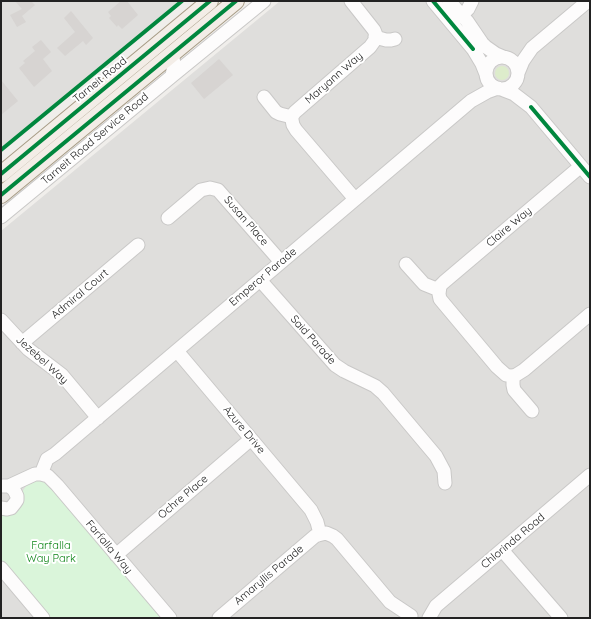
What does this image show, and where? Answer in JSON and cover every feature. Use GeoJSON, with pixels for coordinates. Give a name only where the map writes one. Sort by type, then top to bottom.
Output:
{"type":"FeatureCollection","features":[{"type":"Feature","properties":{"kind":"main road","name":"Tarneit Road"},"geometry":{"type":"LineString","coordinates":[[2,172],[210,1]]}},
{"type":"Feature","properties":{"kind":"main road"},"geometry":{"type":"LineString","coordinates":[[1,195],[236,1]]}},
{"type":"Feature","properties":{"kind":"main road"},"geometry":{"type":"LineString","coordinates":[[72,115],[102,98],[156,53],[164,51],[170,54]]}},
{"type":"Feature","properties":{"kind":"street"},"geometry":{"type":"LineString","coordinates":[[172,76],[264,1]]}},
{"type":"Feature","properties":{"kind":"street"},"geometry":{"type":"LineString","coordinates":[[351,1],[374,30],[376,35],[375,37],[386,40],[395,39]]}},
{"type":"Feature","properties":{"kind":"street"},"geometry":{"type":"LineString","coordinates":[[433,1],[477,54],[491,84],[514,94],[531,106]]}},
{"type":"Feature","properties":{"kind":"street"},"geometry":{"type":"LineString","coordinates":[[449,1],[486,47],[496,54],[514,61],[518,68],[518,74],[523,91],[531,106],[590,177]]}},
{"type":"Feature","properties":{"kind":"street"},"geometry":{"type":"LineString","coordinates":[[460,13],[467,1]]}},
{"type":"Feature","properties":{"kind":"street"},"geometry":{"type":"LineString","coordinates":[[450,22],[460,13],[468,9],[472,1]]}},
{"type":"Feature","properties":{"kind":"street"},"geometry":{"type":"LineString","coordinates":[[500,89],[510,87],[516,80],[523,61],[532,48],[588,3]]}},
{"type":"Feature","properties":{"kind":"street","name":"Maryann Way"},"geometry":{"type":"LineString","coordinates":[[292,117],[299,108],[370,47],[375,40],[375,37]]}},
{"type":"Feature","properties":{"kind":"street"},"geometry":{"type":"LineString","coordinates":[[486,76],[488,65],[494,58],[505,57],[532,48]]}},
{"type":"Feature","properties":{"kind":"street"},"geometry":{"type":"LineString","coordinates":[[170,54],[173,58],[174,64],[172,76]]}},
{"type":"Feature","properties":{"kind":"street","name":"Tarneit Road Service Road"},"geometry":{"type":"LineString","coordinates":[[1,217],[172,76]]}},
{"type":"Feature","properties":{"kind":"street","name":"Emperor Parade"},"geometry":{"type":"LineString","coordinates":[[471,101],[486,76]]}},
{"type":"Feature","properties":{"kind":"street","name":"Emperor Parade"},"geometry":{"type":"LineString","coordinates":[[16,500],[21,488],[39,476],[51,463],[55,454],[355,199],[471,101],[488,92],[500,89]]}},
{"type":"Feature","properties":{"kind":"street"},"geometry":{"type":"LineString","coordinates":[[264,97],[276,112],[292,117],[293,125],[296,130],[355,199]]}},
{"type":"Feature","properties":{"kind":"street","name":"Claire Way"},"geometry":{"type":"LineString","coordinates":[[439,290],[440,286],[444,282],[581,166]]}},
{"type":"Feature","properties":{"kind":"street"},"geometry":{"type":"LineString","coordinates":[[2,172],[14,184]]}},
{"type":"Feature","properties":{"kind":"street","name":"Susan Place"},"geometry":{"type":"LineString","coordinates":[[168,218],[202,190],[210,188],[218,190],[281,262]]}},
{"type":"Feature","properties":{"kind":"street","name":"Admiral Court"},"geometry":{"type":"LineString","coordinates":[[22,343],[138,245]]}},
{"type":"Feature","properties":{"kind":"street"},"geometry":{"type":"LineString","coordinates":[[406,264],[424,284],[439,290],[440,299],[497,367],[506,375],[516,376],[590,314]]}},
{"type":"Feature","properties":{"kind":"street","name":"Said Parade"},"geometry":{"type":"LineString","coordinates":[[260,280],[335,365],[375,386],[383,393],[436,456],[444,471],[445,483]]}},
{"type":"Feature","properties":{"kind":"street","name":"Jezebel Way"},"geometry":{"type":"LineString","coordinates":[[1,320],[36,356],[62,375],[98,418]]}},
{"type":"Feature","properties":{"kind":"street","name":"Azure Drive"},"geometry":{"type":"LineString","coordinates":[[177,351],[311,510],[323,534]]}},
{"type":"Feature","properties":{"kind":"street"},"geometry":{"type":"LineString","coordinates":[[512,376],[514,390],[532,411]]}},
{"type":"Feature","properties":{"kind":"street","name":"Ochre Place"},"geometry":{"type":"LineString","coordinates":[[116,555],[251,439]]}},
{"type":"Feature","properties":{"kind":"street","name":"Chlorinda Road"},"geometry":{"type":"LineString","coordinates":[[412,617],[436,606],[590,475]]}},
{"type":"Feature","properties":{"kind":"street"},"geometry":{"type":"LineString","coordinates":[[4,484],[39,476]]}},
{"type":"Feature","properties":{"kind":"street","name":"Farfalla Way"},"geometry":{"type":"LineString","coordinates":[[39,476],[57,485],[170,618]]}},
{"type":"Feature","properties":{"kind":"street"},"geometry":{"type":"LineString","coordinates":[[2,509],[10,508],[15,503],[17,496],[14,490],[4,484]]}},
{"type":"Feature","properties":{"kind":"street"},"geometry":{"type":"LineString","coordinates":[[323,534],[333,536],[337,539],[390,602],[412,617]]}},
{"type":"Feature","properties":{"kind":"street","name":"Amaryllis Parade"},"geometry":{"type":"LineString","coordinates":[[219,618],[315,536],[323,534]]}},
{"type":"Feature","properties":{"kind":"street"},"geometry":{"type":"LineString","coordinates":[[502,550],[561,618]]}},
{"type":"Feature","properties":{"kind":"street"},"geometry":{"type":"LineString","coordinates":[[1,568],[42,618]]}},
{"type":"Feature","properties":{"kind":"street"},"geometry":{"type":"LineString","coordinates":[[390,602],[397,618]]}},
{"type":"Feature","properties":{"kind":"street","name":"Chlorinda Road"},"geometry":{"type":"LineString","coordinates":[[429,618],[436,606]]}},
{"type":"Feature","properties":{"kind":"shaded area"},"geometry":{"type":"Polygon","coordinates":[[[1,1],[180,1],[1,148],[1,1]]]}},
{"type":"Feature","properties":{"kind":"shaded area"},"geometry":{"type":"Polygon","coordinates":[[[280,1],[590,1],[590,618],[1,618],[1,231],[280,1]]]}},
{"type":"Feature","properties":{"kind":"green space"},"geometry":{"type":"Polygon","coordinates":[[[499,66],[505,66],[509,70],[509,76],[505,80],[499,80],[495,76],[495,70],[499,66]]]}},
{"type":"Feature","properties":{"kind":"green space","name":"Farfalla Way Park"},"geometry":{"type":"Polygon","coordinates":[[[33,480],[45,480],[163,618],[50,618],[1,560],[1,513],[33,480]]]}},
{"type":"Feature","properties":{"kind":"building"},"geometry":{"type":"Polygon","coordinates":[[[15,1],[31,1],[35,5],[22,16],[26,22],[17,27],[10,15],[22,9],[15,1]]]}},
{"type":"Feature","properties":{"kind":"building"},"geometry":{"type":"Polygon","coordinates":[[[121,1],[127,1],[138,15],[122,29],[118,25],[117,27],[109,18],[111,16],[108,12],[121,1]]]}},
{"type":"Feature","properties":{"kind":"building"},"geometry":{"type":"Polygon","coordinates":[[[71,11],[93,38],[86,45],[83,41],[65,56],[57,48],[75,32],[64,18],[71,11]]]}},
{"type":"Feature","properties":{"kind":"building"},"geometry":{"type":"Polygon","coordinates":[[[41,40],[51,52],[43,59],[52,71],[34,87],[19,68],[25,63],[23,61],[35,51],[32,47],[41,40]]]}},
{"type":"Feature","properties":{"kind":"building"},"geometry":{"type":"Polygon","coordinates":[[[219,59],[233,75],[204,99],[191,83],[219,59]]]}},
{"type":"Feature","properties":{"kind":"building"},"geometry":{"type":"Polygon","coordinates":[[[1,80],[18,101],[1,115],[1,80]]]}},
{"type":"Feature","properties":{"kind":"cycle path"},"geometry":{"type":"LineString","coordinates":[[1,150],[182,1]]}},
{"type":"Feature","properties":{"kind":"cycle path"},"geometry":{"type":"LineString","coordinates":[[1,174],[210,1]]}},
{"type":"Feature","properties":{"kind":"cycle path"},"geometry":{"type":"LineString","coordinates":[[1,195],[236,1]]}},
{"type":"Feature","properties":{"kind":"cycle path"},"geometry":{"type":"LineString","coordinates":[[433,1],[473,49]]}},
{"type":"Feature","properties":{"kind":"cycle path"},"geometry":{"type":"LineString","coordinates":[[531,107],[590,177]]}}]}
